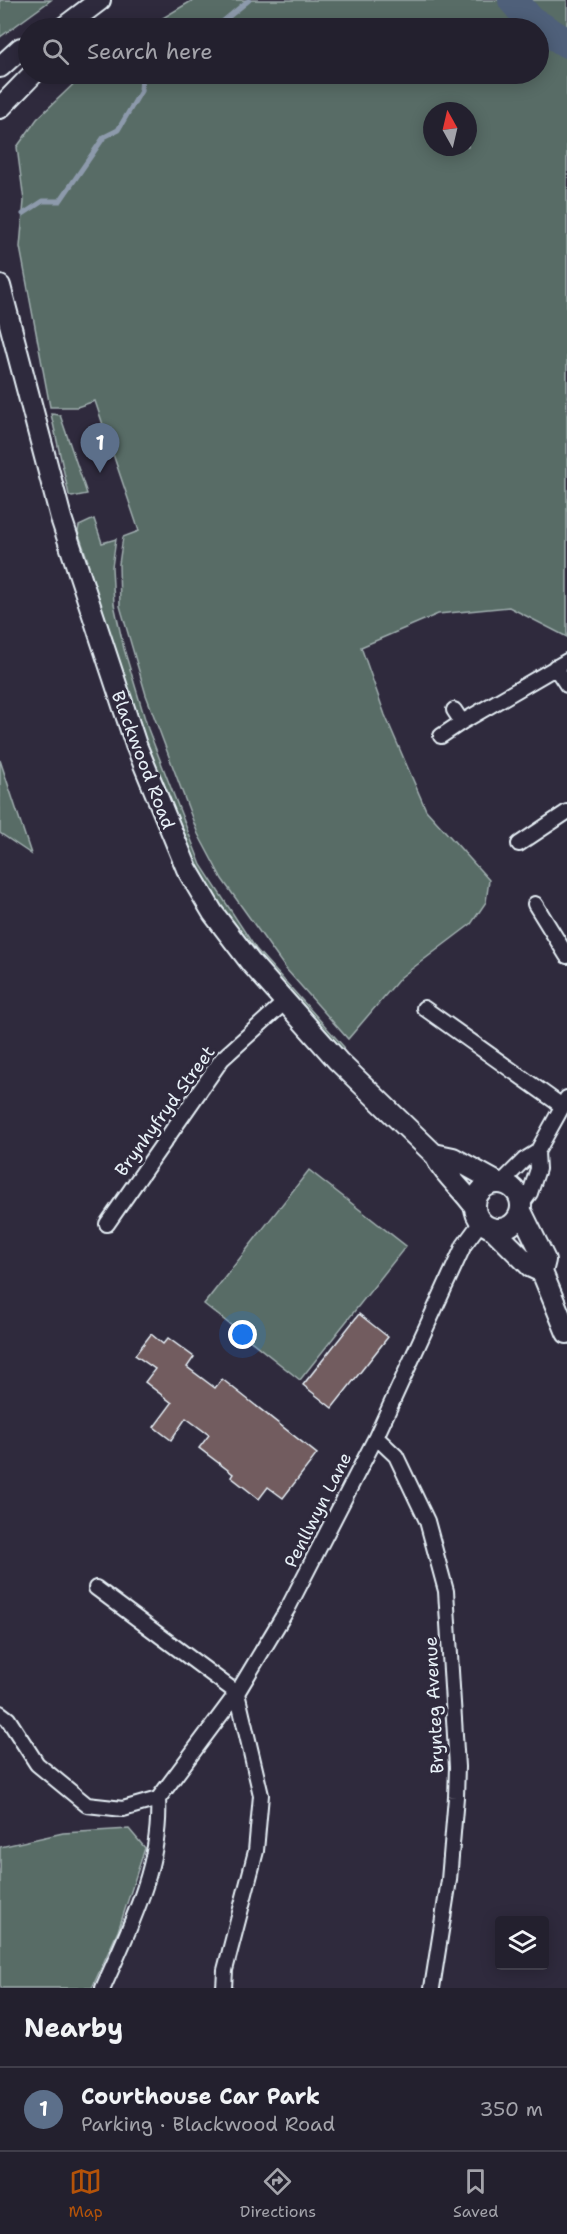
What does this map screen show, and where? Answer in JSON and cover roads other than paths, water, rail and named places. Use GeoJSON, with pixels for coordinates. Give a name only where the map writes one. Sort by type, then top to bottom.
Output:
{"type":"FeatureCollection","features":[{"type":"Feature","properties":{"kind":"main road"},"geometry":{"type":"LineString","coordinates":[[76,18],[100,0]]}},
{"type":"Feature","properties":{"kind":"main road"},"geometry":{"type":"LineString","coordinates":[[0,67],[15,51]]}},
{"type":"Feature","properties":{"kind":"main road"},"geometry":{"type":"LineString","coordinates":[[0,108],[23,84]]}},
{"type":"Feature","properties":{"kind":"main road","name":"Blackwood Road"},"geometry":{"type":"LineString","coordinates":[[0,286],[52,489],[109,669],[153,793],[187,869],[213,912],[252,963],[338,1061],[434,1154],[441,1170],[465,1191],[483,1219],[531,1267],[542,1272]]}},
{"type":"Feature","properties":{"kind":"main road","name":"Blackwood Road"},"geometry":{"type":"LineString","coordinates":[[434,1154],[453,1158],[500,1183]]}},
{"type":"Feature","properties":{"kind":"main road"},"geometry":{"type":"LineString","coordinates":[[521,1207],[511,1226],[483,1219],[479,1193],[491,1184],[500,1183],[517,1192],[521,1207],[545,1260],[542,1272],[567,1334]]}},
{"type":"Feature","properties":{"kind":"street"},"geometry":{"type":"LineString","coordinates":[[441,736],[561,664],[567,685]]}},
{"type":"Feature","properties":{"kind":"street"},"geometry":{"type":"LineString","coordinates":[[454,710],[462,722]]}},
{"type":"Feature","properties":{"kind":"street"},"geometry":{"type":"LineString","coordinates":[[519,844],[567,812]]}},
{"type":"Feature","properties":{"kind":"street"},"geometry":{"type":"LineString","coordinates":[[535,904],[567,955]]}},
{"type":"Feature","properties":{"kind":"street","name":"Brynhyfryd Street"},"geometry":{"type":"LineString","coordinates":[[107,1224],[222,1059],[286,1001]]}},
{"type":"Feature","properties":{"kind":"street"},"geometry":{"type":"LineString","coordinates":[[424,1008],[564,1102],[537,1152],[524,1160],[500,1183]]}},
{"type":"Feature","properties":{"kind":"street"},"geometry":{"type":"LineString","coordinates":[[521,1207],[530,1193],[538,1169],[537,1152]]}},
{"type":"Feature","properties":{"kind":"street","name":"Penllwyn Lane"},"geometry":{"type":"LineString","coordinates":[[158,1799],[237,1693],[288,1608],[376,1437],[464,1245],[483,1219]]}},
{"type":"Feature","properties":{"kind":"street","name":"Brynteg Avenue"},"geometry":{"type":"LineString","coordinates":[[376,1437],[396,1456],[427,1521],[446,1592],[457,1767],[456,1797],[449,1880],[432,1988]]}},
{"type":"Feature","properties":{"kind":"street"},"geometry":{"type":"LineString","coordinates":[[96,1588],[237,1693],[261,1795],[256,1851],[225,1970],[224,1988]]}},
{"type":"Feature","properties":{"kind":"street"},"geometry":{"type":"LineString","coordinates":[[0,1713],[8,1719],[37,1764],[87,1805],[123,1809],[158,1799],[158,1826],[139,1906],[103,1988]]}},
{"type":"Feature","properties":{"kind":"waterway"},"geometry":{"type":"LineString","coordinates":[[227,18],[249,0]]}},
{"type":"Feature","properties":{"kind":"waterway"},"geometry":{"type":"LineString","coordinates":[[513,0],[528,18]]}},
{"type":"Feature","properties":{"kind":"waterway"},"geometry":{"type":"LineString","coordinates":[[549,32],[567,43]]}},
{"type":"Feature","properties":{"kind":"waterway"},"geometry":{"type":"LineString","coordinates":[[23,214],[43,201],[60,201],[104,137],[118,130],[141,91],[141,84]]}},
{"type":"Feature","properties":{"kind":"place","name":"Courthouse Car Park"},"geometry":{"type":"Point","coordinates":[100,473]}}]}
